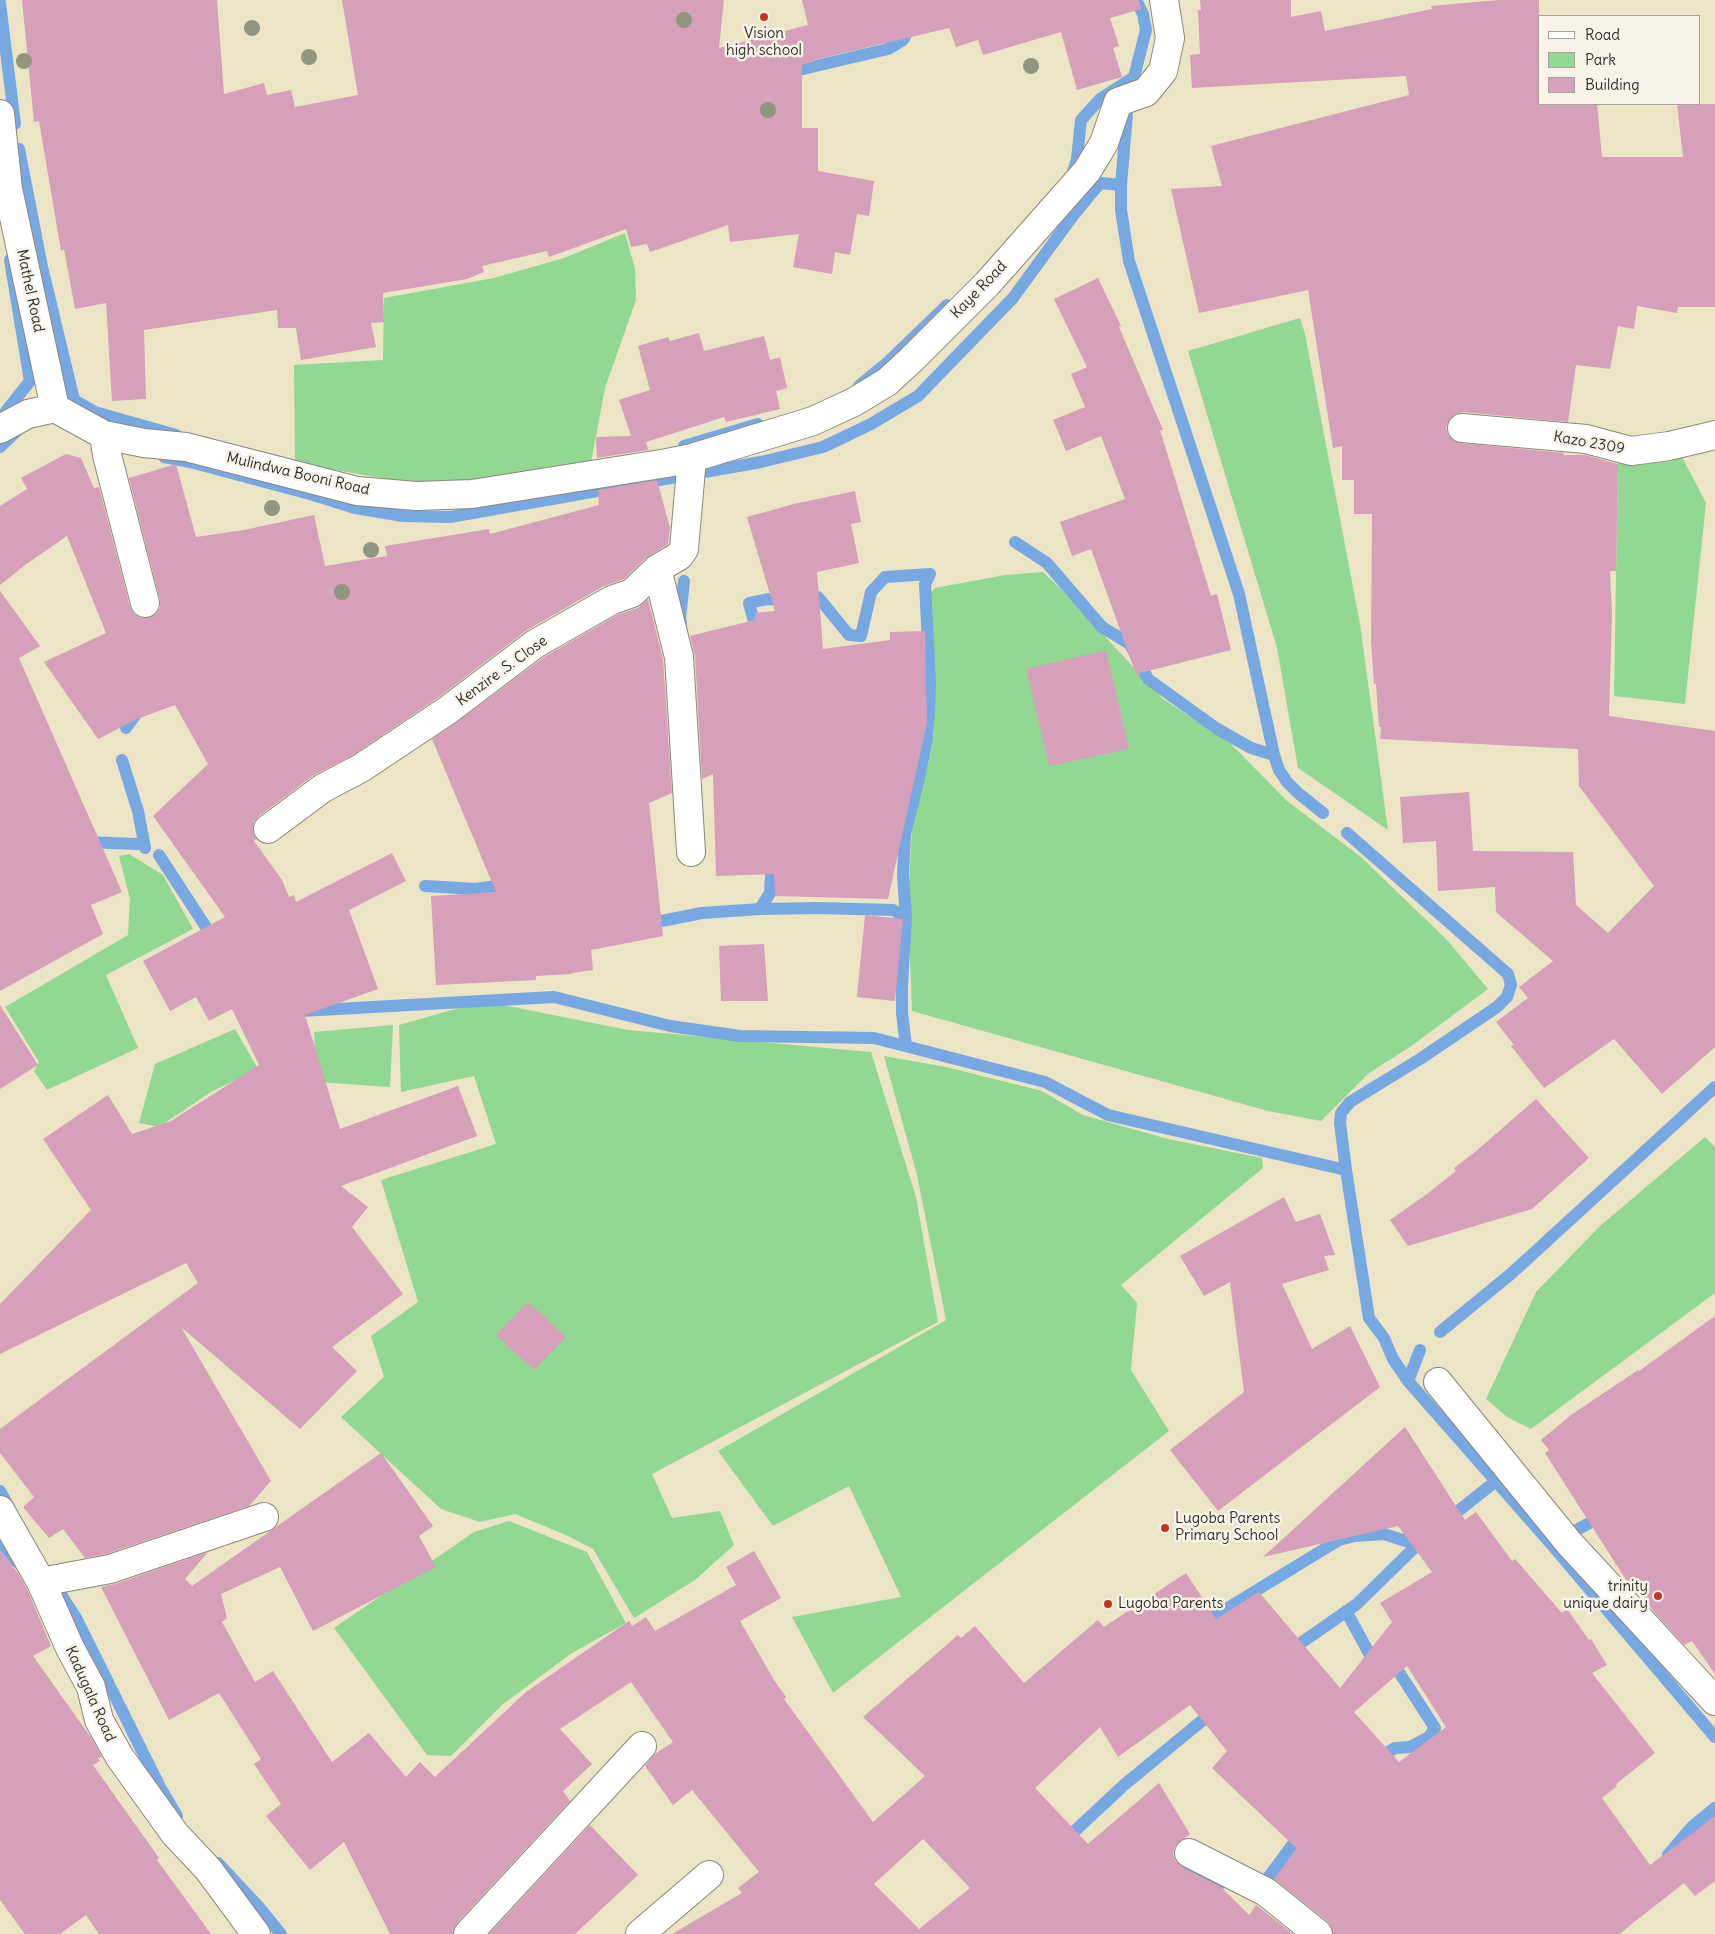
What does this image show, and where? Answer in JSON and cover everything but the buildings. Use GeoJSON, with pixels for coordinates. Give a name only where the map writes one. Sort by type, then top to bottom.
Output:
{"type":"FeatureCollection","features":[{"type":"Feature","properties":{"kind":"street","name":"Kaye Road"},"geometry":{"type":"LineString","coordinates":[[680,461],[813,421],[854,402],[886,382],[912,359],[987,284],[1087,171],[1104,143],[1118,102],[1146,92],[1163,71],[1170,38],[1164,0]]}},
{"type":"Feature","properties":{"kind":"street","name":"Mathel Road"},"geometry":{"type":"LineString","coordinates":[[0,117],[8,189],[56,408]]}},
{"type":"Feature","properties":{"kind":"street","name":"Mulindwa Booni Road"},"geometry":{"type":"LineString","coordinates":[[56,408],[104,435],[144,443],[186,447],[357,490],[416,496],[472,494],[680,461]]}},
{"type":"Feature","properties":{"kind":"street"},"geometry":{"type":"LineString","coordinates":[[0,430],[28,414],[56,408]]}},
{"type":"Feature","properties":{"kind":"street","name":"Kazo 2309"},"geometry":{"type":"LineString","coordinates":[[1462,428],[1586,439],[1631,451],[1669,446],[1715,435]]}},
{"type":"Feature","properties":{"kind":"street"},"geometry":{"type":"LineString","coordinates":[[104,435],[107,455],[145,603]]}},
{"type":"Feature","properties":{"kind":"street","name":"Kenzire .S. Close"},"geometry":{"type":"LineString","coordinates":[[268,829],[323,788],[361,768],[448,710],[535,644],[612,600],[632,593],[656,569],[679,556],[684,549],[680,461]]}},
{"type":"Feature","properties":{"kind":"street"},"geometry":{"type":"LineString","coordinates":[[656,569],[679,657],[691,852]]}},
{"type":"Feature","properties":{"kind":"street"},"geometry":{"type":"LineString","coordinates":[[1438,1382],[1569,1543],[1715,1701]]}},
{"type":"Feature","properties":{"kind":"street","name":"Kadugala Road"},"geometry":{"type":"LineString","coordinates":[[0,1510],[40,1582],[70,1648],[91,1687],[99,1720],[118,1756],[175,1834],[208,1869],[256,1934]]}},
{"type":"Feature","properties":{"kind":"street"},"geometry":{"type":"LineString","coordinates":[[40,1582],[110,1569],[264,1517]]}},
{"type":"Feature","properties":{"kind":"street"},"geometry":{"type":"LineString","coordinates":[[468,1934],[642,1746]]}},
{"type":"Feature","properties":{"kind":"street"},"geometry":{"type":"LineString","coordinates":[[1189,1853],[1266,1892],[1315,1929],[1318,1934]]}},
{"type":"Feature","properties":{"kind":"street"},"geometry":{"type":"LineString","coordinates":[[640,1934],[709,1875]]}},
{"type":"Feature","properties":{"kind":"green space"},"geometry":{"type":"Polygon","coordinates":[[[625,233],[635,269],[636,300],[605,388],[590,468],[532,475],[415,484],[295,463],[294,365],[383,360],[384,298],[494,278],[564,258],[625,233]]]}},
{"type":"Feature","properties":{"kind":"green space"},"geometry":{"type":"Polygon","coordinates":[[[1300,318],[1305,334],[1360,624],[1388,830],[1298,768],[1277,648],[1188,351],[1300,318]]]}},
{"type":"Feature","properties":{"kind":"green space"},"geometry":{"type":"Polygon","coordinates":[[[1678,449],[1706,503],[1685,704],[1614,696],[1618,458],[1678,449]]]}},
{"type":"Feature","properties":{"kind":"green space"},"geometry":{"type":"Polygon","coordinates":[[[1043,572],[1163,699],[1230,743],[1287,801],[1361,857],[1448,941],[1488,989],[1410,1047],[1369,1073],[1321,1121],[1268,1111],[912,1011],[908,902],[912,827],[934,734],[929,594],[935,588],[1005,575],[1043,572]]]}},
{"type":"Feature","properties":{"kind":"green space"},"geometry":{"type":"Polygon","coordinates":[[[129,854],[163,875],[193,929],[106,975],[138,1048],[47,1090],[34,1071],[39,1062],[5,1007],[128,935],[130,899],[119,856],[129,854]]]}},
{"type":"Feature","properties":{"kind":"green space"},"geometry":{"type":"Polygon","coordinates":[[[483,1001],[628,1030],[871,1052],[916,1197],[938,1322],[652,1474],[672,1518],[720,1511],[734,1545],[695,1580],[634,1618],[593,1549],[568,1536],[515,1514],[480,1522],[441,1509],[341,1417],[384,1377],[371,1336],[418,1302],[381,1180],[496,1144],[474,1076],[401,1092],[399,1025],[483,1001]]]}},
{"type":"Feature","properties":{"kind":"green space"},"geometry":{"type":"Polygon","coordinates":[[[393,1025],[390,1087],[317,1082],[314,1032],[393,1025]]]}},
{"type":"Feature","properties":{"kind":"green space"},"geometry":{"type":"Polygon","coordinates":[[[235,1029],[258,1069],[211,1092],[159,1127],[139,1123],[155,1064],[235,1029]]]}},
{"type":"Feature","properties":{"kind":"green space"},"geometry":{"type":"Polygon","coordinates":[[[884,1056],[946,1067],[1042,1091],[1083,1115],[1168,1139],[1262,1158],[1263,1168],[1121,1285],[1137,1303],[1131,1370],[1169,1431],[833,1693],[792,1617],[901,1597],[849,1486],[773,1526],[718,1451],[946,1320],[917,1175],[884,1056]]]}},
{"type":"Feature","properties":{"kind":"green space"},"geometry":{"type":"Polygon","coordinates":[[[1705,1137],[1715,1147],[1715,1293],[1531,1429],[1507,1417],[1486,1399],[1536,1292],[1600,1226],[1705,1137]]]}},
{"type":"Feature","properties":{"kind":"green space"},"geometry":{"type":"Polygon","coordinates":[[[509,1521],[587,1552],[626,1623],[572,1653],[502,1705],[451,1756],[427,1755],[334,1628],[474,1532],[509,1521]]]}},
{"type":"Feature","properties":{"kind":"waterway"},"geometry":{"type":"LineString","coordinates":[[1071,179],[1077,159],[1081,120],[1100,99],[1134,77],[1146,30],[1143,14],[1136,0]]}},
{"type":"Feature","properties":{"kind":"waterway"},"geometry":{"type":"LineString","coordinates":[[0,3],[15,124]]}},
{"type":"Feature","properties":{"kind":"waterway"},"geometry":{"type":"LineString","coordinates":[[786,73],[888,49],[903,40],[912,25]]}},
{"type":"Feature","properties":{"kind":"waterway"},"geometry":{"type":"LineString","coordinates":[[1127,114],[1121,185],[1121,210],[1129,261],[1239,594],[1274,755],[1279,770],[1298,793],[1323,813]]}},
{"type":"Feature","properties":{"kind":"waterway"},"geometry":{"type":"LineString","coordinates":[[19,149],[42,267],[74,400],[95,412],[176,435]]}},
{"type":"Feature","properties":{"kind":"waterway"},"geometry":{"type":"LineString","coordinates":[[164,457],[190,462],[310,494],[355,508],[403,516],[450,517],[761,462],[823,447],[871,424],[918,396],[1013,298],[1072,217],[1100,183],[1121,185]]}},
{"type":"Feature","properties":{"kind":"waterway"},"geometry":{"type":"LineString","coordinates":[[0,419],[30,381],[10,260]]}},
{"type":"Feature","properties":{"kind":"waterway"},"geometry":{"type":"LineString","coordinates":[[859,386],[887,363],[947,305]]}},
{"type":"Feature","properties":{"kind":"waterway"},"geometry":{"type":"LineString","coordinates":[[684,446],[758,424]]}},
{"type":"Feature","properties":{"kind":"waterway"},"geometry":{"type":"LineString","coordinates":[[0,447],[18,430]]}},
{"type":"Feature","properties":{"kind":"waterway"},"geometry":{"type":"LineString","coordinates":[[1015,542],[1047,563],[1102,627],[1130,644],[1148,679],[1216,728],[1251,748],[1274,755]]}},
{"type":"Feature","properties":{"kind":"waterway"},"geometry":{"type":"LineString","coordinates":[[806,605],[818,597],[849,635],[861,636],[871,592],[885,577],[930,574],[925,584],[930,684],[927,738],[905,834],[903,875],[906,918]]}},
{"type":"Feature","properties":{"kind":"waterway"},"geometry":{"type":"LineString","coordinates":[[681,623],[684,581]]}},
{"type":"Feature","properties":{"kind":"waterway"},"geometry":{"type":"LineString","coordinates":[[758,637],[749,603],[768,599],[779,600],[782,607]]}},
{"type":"Feature","properties":{"kind":"waterway"},"geometry":{"type":"LineString","coordinates":[[126,728],[139,710]]}},
{"type":"Feature","properties":{"kind":"waterway"},"geometry":{"type":"LineString","coordinates":[[122,760],[138,811],[145,848]]}},
{"type":"Feature","properties":{"kind":"waterway"},"geometry":{"type":"LineString","coordinates":[[1347,833],[1508,974],[1511,985],[1507,997],[1497,1007],[1420,1059],[1350,1102],[1341,1113],[1340,1123],[1346,1170],[1369,1318],[1384,1338],[1393,1359],[1408,1381],[1552,1545],[1715,1737]]}},
{"type":"Feature","properties":{"kind":"waterway"},"geometry":{"type":"LineString","coordinates":[[85,842],[137,844]]}},
{"type":"Feature","properties":{"kind":"waterway"},"geometry":{"type":"LineString","coordinates":[[159,855],[215,941]]}},
{"type":"Feature","properties":{"kind":"waterway"},"geometry":{"type":"LineString","coordinates":[[760,909],[770,893],[772,857]]}},
{"type":"Feature","properties":{"kind":"waterway"},"geometry":{"type":"LineString","coordinates":[[425,886],[476,889],[509,884]]}},
{"type":"Feature","properties":{"kind":"waterway"},"geometry":{"type":"LineString","coordinates":[[646,924],[702,913],[760,909],[893,910],[906,918],[902,986],[902,1013],[906,1046]]}},
{"type":"Feature","properties":{"kind":"waterway"},"geometry":{"type":"LineString","coordinates":[[301,1011],[554,997],[670,1026],[740,1036],[874,1038],[1045,1082],[1108,1115],[1346,1170]]}},
{"type":"Feature","properties":{"kind":"waterway"},"geometry":{"type":"LineString","coordinates":[[1440,1332],[1512,1273],[1715,1087]]}},
{"type":"Feature","properties":{"kind":"waterway"},"geometry":{"type":"LineString","coordinates":[[1408,1381],[1420,1350]]}},
{"type":"Feature","properties":{"kind":"waterway"},"geometry":{"type":"LineString","coordinates":[[1447,1520],[1496,1481]]}},
{"type":"Feature","properties":{"kind":"waterway"},"geometry":{"type":"LineString","coordinates":[[0,1491],[11,1511]]}},
{"type":"Feature","properties":{"kind":"waterway"},"geometry":{"type":"LineString","coordinates":[[1562,1538],[1604,1515]]}},
{"type":"Feature","properties":{"kind":"waterway"},"geometry":{"type":"LineString","coordinates":[[1203,1623],[1339,1540],[1355,1536],[1384,1534],[1418,1545]]}},
{"type":"Feature","properties":{"kind":"waterway"},"geometry":{"type":"LineString","coordinates":[[1288,1652],[1357,1604],[1426,1538]]}},
{"type":"Feature","properties":{"kind":"waterway"},"geometry":{"type":"LineString","coordinates":[[0,1541],[17,1562]]}},
{"type":"Feature","properties":{"kind":"waterway"},"geometry":{"type":"LineString","coordinates":[[53,1582],[76,1618],[160,1787],[177,1816]]}},
{"type":"Feature","properties":{"kind":"waterway"},"geometry":{"type":"LineString","coordinates":[[1346,1611],[1369,1653],[1395,1666],[1435,1728],[1429,1737],[1410,1747],[1395,1748],[1375,1760]]}},
{"type":"Feature","properties":{"kind":"waterway"},"geometry":{"type":"LineString","coordinates":[[1064,1841],[1124,1785],[1215,1710]]}},
{"type":"Feature","properties":{"kind":"waterway"},"geometry":{"type":"LineString","coordinates":[[1668,1855],[1692,1827],[1715,1808]]}},
{"type":"Feature","properties":{"kind":"waterway"},"geometry":{"type":"LineString","coordinates":[[1261,1891],[1267,1879],[1293,1844],[1304,1833]]}},
{"type":"Feature","properties":{"kind":"waterway"},"geometry":{"type":"LineString","coordinates":[[218,1863],[281,1934]]}},
{"type":"Feature","properties":{"kind":"waterway"},"geometry":{"type":"LineString","coordinates":[[1178,1869],[1184,1869],[1221,1883]]}},
{"type":"Feature","properties":{"kind":"place","name":"Vision high school"},"geometry":{"type":"Point","coordinates":[764,17]}},
{"type":"Feature","properties":{"kind":"place","name":"Lugoba Parents Primary School"},"geometry":{"type":"Point","coordinates":[1165,1528]}},
{"type":"Feature","properties":{"kind":"place","name":"trinity unique dairy"},"geometry":{"type":"Point","coordinates":[1658,1596]}},
{"type":"Feature","properties":{"kind":"place","name":"Lugoba Parents"},"geometry":{"type":"Point","coordinates":[1108,1604]}}]}
